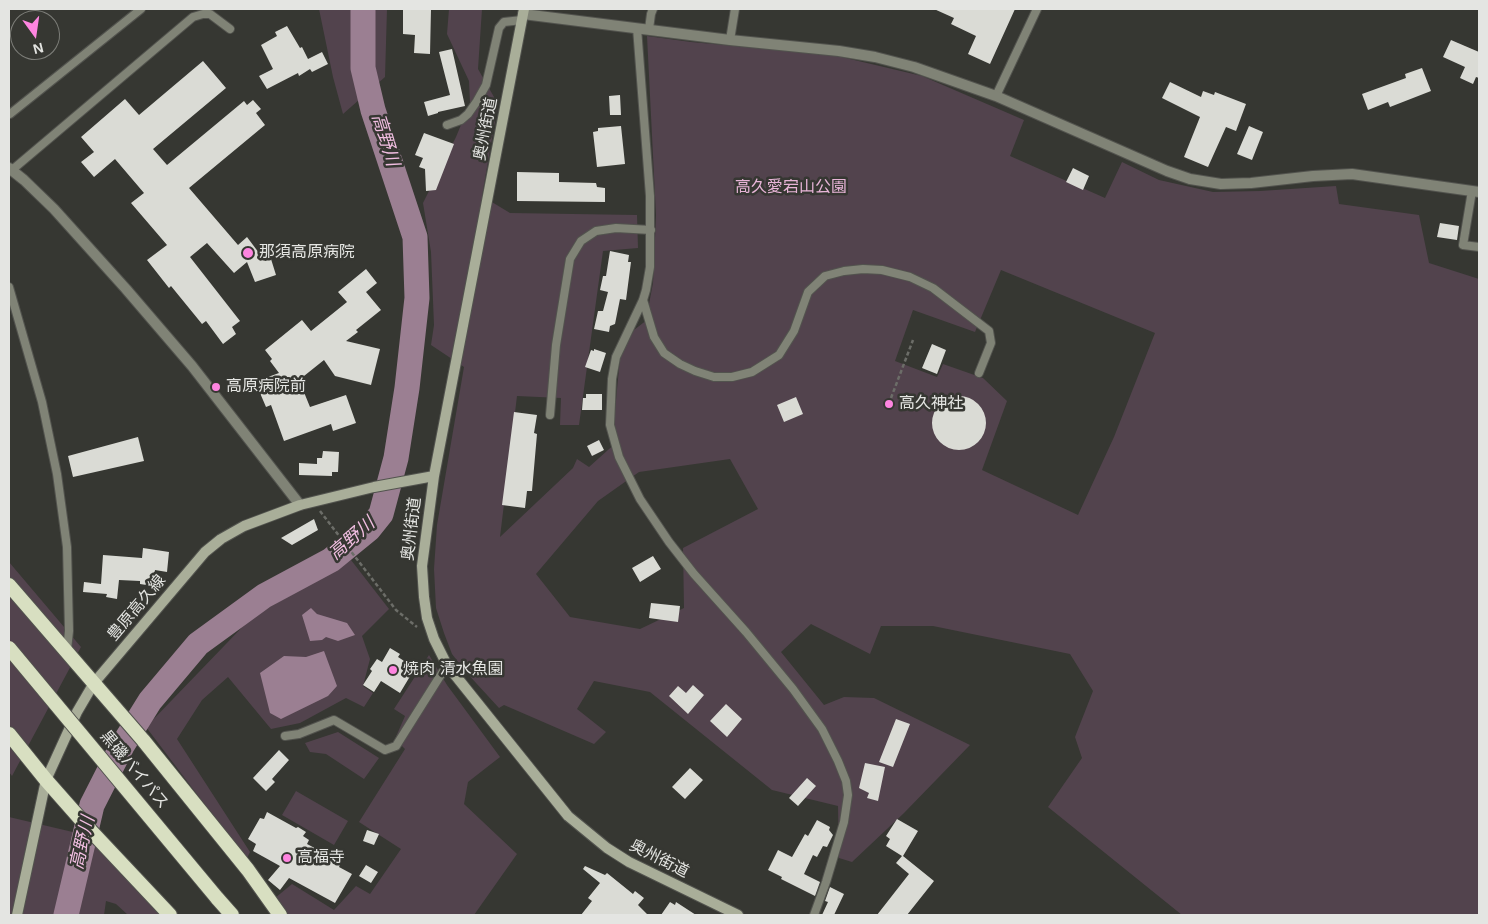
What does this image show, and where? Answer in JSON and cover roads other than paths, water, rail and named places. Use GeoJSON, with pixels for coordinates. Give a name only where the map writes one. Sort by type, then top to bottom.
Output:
{"type":"FeatureCollection","features":[{"type":"Feature","properties":{"kind":"highway"},"geometry":{"type":"LineString","coordinates":[[9,585],[94,683],[248,870],[280,915]]}},
{"type":"Feature","properties":{"kind":"highway","name":"黒磯バイパス"},"geometry":{"type":"LineString","coordinates":[[9,648],[232,915]]}},
{"type":"Feature","properties":{"kind":"highway"},"geometry":{"type":"LineString","coordinates":[[9,734],[91,831],[170,915]]}},
{"type":"Feature","properties":{"kind":"main road","name":"奥州街道"},"geometry":{"type":"LineString","coordinates":[[523,14],[434,476],[422,566],[426,611],[434,639],[448,665],[568,816],[588,833],[629,862],[738,915]]}},
{"type":"Feature","properties":{"kind":"main road","name":"豊原高久線"},"geometry":{"type":"LineString","coordinates":[[17,915],[46,780],[77,712],[94,683],[205,552],[221,539],[244,526],[300,505],[434,476]]}},
{"type":"Feature","properties":{"kind":"street"},"geometry":{"type":"LineString","coordinates":[[523,14],[730,40],[839,51],[874,57],[914,67],[996,96],[1167,171],[1190,179],[1220,184],[1352,174],[1475,191]]}},
{"type":"Feature","properties":{"kind":"street"},"geometry":{"type":"LineString","coordinates":[[10,169],[54,209],[126,289],[192,366],[300,505]]}},
{"type":"Feature","properties":{"kind":"lane"},"geometry":{"type":"LineString","coordinates":[[9,112],[141,9]]}},
{"type":"Feature","properties":{"kind":"lane"},"geometry":{"type":"LineString","coordinates":[[649,29],[651,14],[654,9]]}},
{"type":"Feature","properties":{"kind":"lane"},"geometry":{"type":"LineString","coordinates":[[730,40],[735,9]]}},
{"type":"Feature","properties":{"kind":"lane"},"geometry":{"type":"LineString","coordinates":[[996,96],[1037,9]]}},
{"type":"Feature","properties":{"kind":"lane"},"geometry":{"type":"LineString","coordinates":[[10,169],[194,17],[210,14],[230,28]]}},
{"type":"Feature","properties":{"kind":"lane"},"geometry":{"type":"LineString","coordinates":[[447,126],[461,120],[477,101],[486,84],[499,28],[504,22],[523,14]]}},
{"type":"Feature","properties":{"kind":"lane"},"geometry":{"type":"LineString","coordinates":[[637,28],[651,230],[650,267],[643,300],[616,356],[612,379],[610,424],[619,457],[640,499],[669,542],[781,675],[822,729],[838,761],[846,781],[848,795],[844,822],[814,915]]}},
{"type":"Feature","properties":{"kind":"lane"},"geometry":{"type":"LineString","coordinates":[[1475,191],[1463,244],[1479,247]]}},
{"type":"Feature","properties":{"kind":"lane"},"geometry":{"type":"LineString","coordinates":[[550,414],[556,345],[570,259],[581,241],[596,231],[616,228],[651,230]]}},
{"type":"Feature","properties":{"kind":"lane"},"geometry":{"type":"LineString","coordinates":[[643,300],[654,338],[664,352],[680,364],[695,371],[714,377],[732,377],[752,372],[779,355],[794,331],[808,292],[825,276],[844,271],[882,270],[910,277],[933,288],[989,332],[991,343],[979,373]]}},
{"type":"Feature","properties":{"kind":"lane"},"geometry":{"type":"LineString","coordinates":[[9,287],[42,402],[57,474],[67,547],[69,631],[66,650]]}},
{"type":"Feature","properties":{"kind":"lane"},"geometry":{"type":"LineString","coordinates":[[285,736],[299,734],[334,720],[385,750],[396,746],[448,665]]}},
{"type":"Feature","properties":{"kind":"waterway","name":"高野川"},"geometry":{"type":"LineString","coordinates":[[66,915],[92,805],[122,746],[150,701],[198,644],[264,596],[331,560],[369,529],[381,514],[396,458],[407,388],[417,298],[415,237],[373,110],[363,68],[363,9]]}},
{"type":"Feature","properties":{"kind":"place","name":"那須高原病院"},"geometry":{"type":"Point","coordinates":[248,253]}},
{"type":"Feature","properties":{"kind":"place","name":"高原病院前"},"geometry":{"type":"Point","coordinates":[216,387]}},
{"type":"Feature","properties":{"kind":"place","name":"高久神社"},"geometry":{"type":"Point","coordinates":[889,404]}},
{"type":"Feature","properties":{"kind":"place","name":"焼肉 清水魚園"},"geometry":{"type":"Point","coordinates":[393,670]}},
{"type":"Feature","properties":{"kind":"place","name":"高福寺"},"geometry":{"type":"Point","coordinates":[287,858]}},
{"type":"Feature","properties":{"kind":"park label","name":"高久愛宕山公園"},"geometry":{"type":"Point","coordinates":[791,188]}}]}
